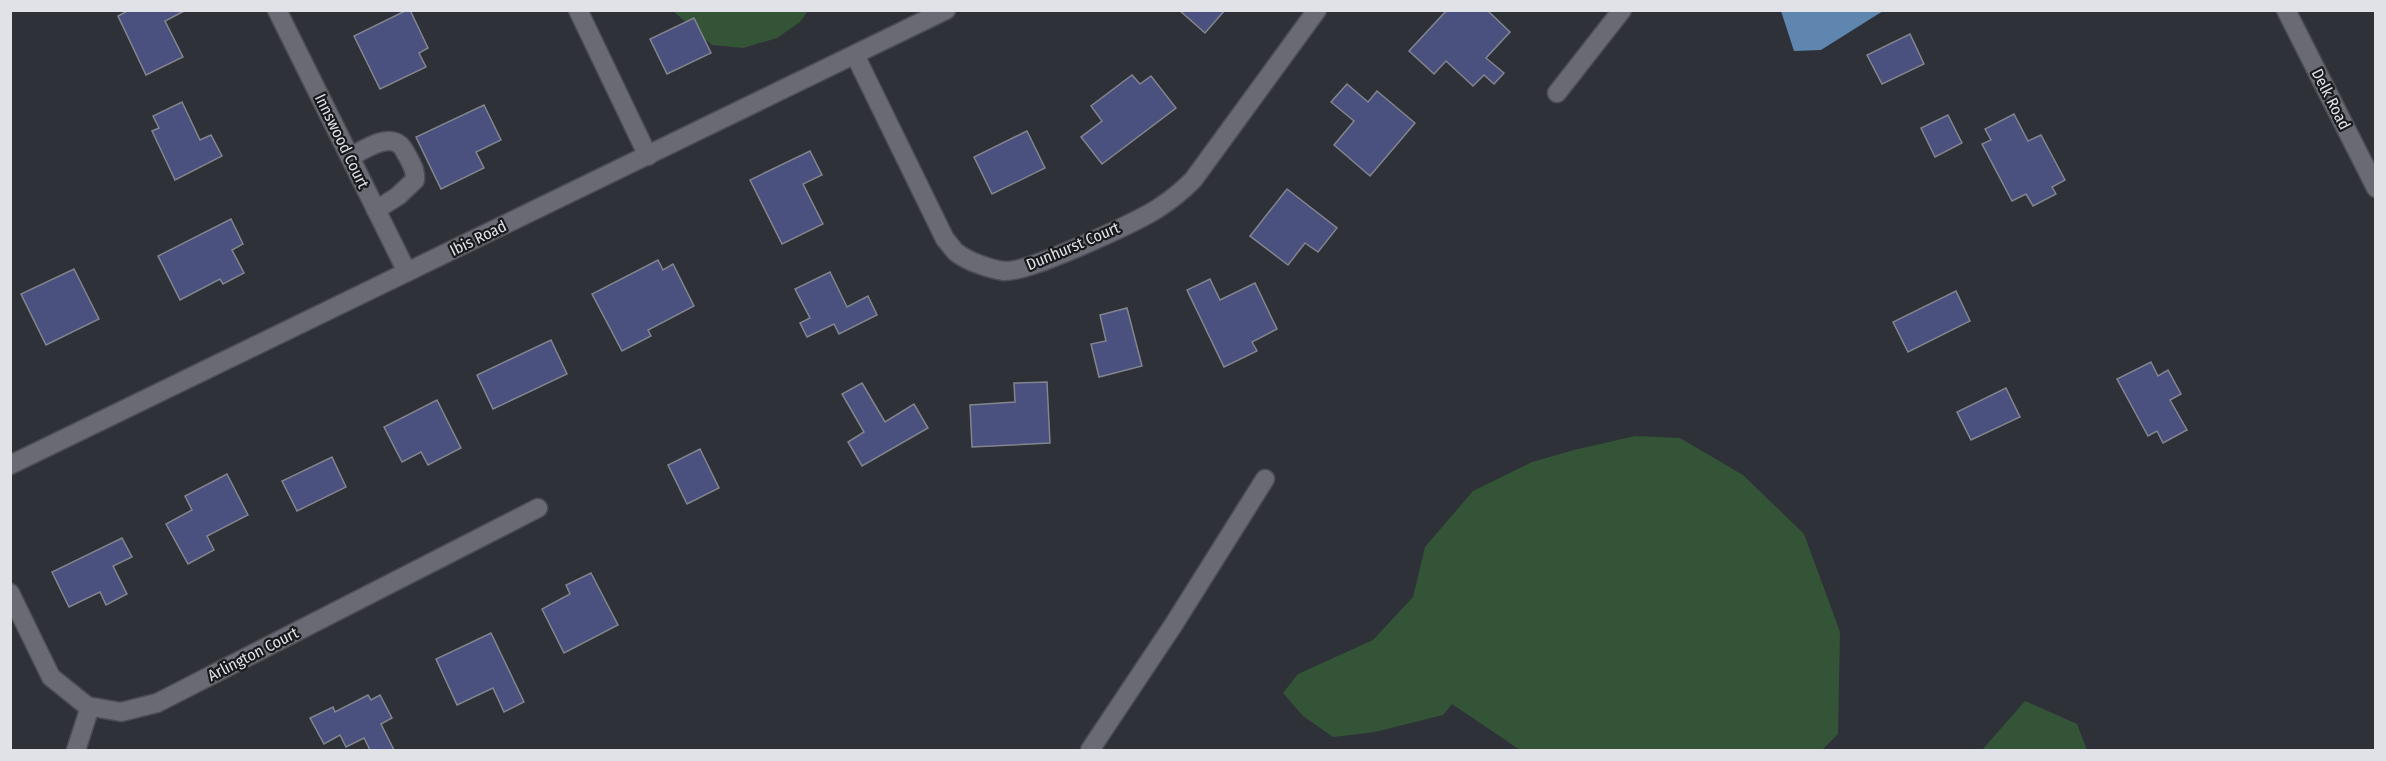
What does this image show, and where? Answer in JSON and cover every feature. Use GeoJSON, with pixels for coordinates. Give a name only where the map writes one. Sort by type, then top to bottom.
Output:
{"type":"FeatureCollection","features":[{"type":"Feature","properties":{"kind":"street","name":"Innswood Court"},"geometry":{"type":"LineString","coordinates":[[278,10],[407,272]]}},
{"type":"Feature","properties":{"kind":"street"},"geometry":{"type":"LineString","coordinates":[[578,10],[648,156]]}},
{"type":"Feature","properties":{"kind":"street","name":"Ibis Road"},"geometry":{"type":"LineString","coordinates":[[10,465],[946,10]]}},
{"type":"Feature","properties":{"kind":"street","name":"Dunhurst Court"},"geometry":{"type":"LineString","coordinates":[[855,55],[945,239],[957,253],[986,267],[1006,271],[1025,268],[1059,255],[1155,210],[1174,198],[1193,180],[1317,10]]}},
{"type":"Feature","properties":{"kind":"street"},"geometry":{"type":"LineString","coordinates":[[1557,93],[1622,10]]}},
{"type":"Feature","properties":{"kind":"street","name":"Delk Road"},"geometry":{"type":"LineString","coordinates":[[2286,10],[2376,188]]}},
{"type":"Feature","properties":{"kind":"street"},"geometry":{"type":"LineString","coordinates":[[350,157],[371,146],[393,141],[400,144],[413,165],[416,180],[398,196],[376,210]]}},
{"type":"Feature","properties":{"kind":"street"},"geometry":{"type":"LineString","coordinates":[[1090,750],[1174,624],[1265,479]]}},
{"type":"Feature","properties":{"kind":"street","name":"Arlington Court"},"geometry":{"type":"LineString","coordinates":[[10,593],[51,677],[90,707],[121,712],[156,703],[538,508]]}},
{"type":"Feature","properties":{"kind":"street"},"geometry":{"type":"LineString","coordinates":[[76,750],[90,707]]}},
{"type":"Feature","properties":{"kind":"green space"},"geometry":{"type":"Polygon","coordinates":[[[673,11],[808,11],[800,22],[777,38],[743,48],[712,45],[673,11]]]}},
{"type":"Feature","properties":{"kind":"green space"},"geometry":{"type":"Polygon","coordinates":[[[1635,436],[1680,438],[1743,475],[1804,534],[1840,632],[1838,734],[1822,750],[1520,750],[1452,704],[1443,715],[1375,732],[1333,737],[1303,716],[1283,693],[1298,674],[1373,640],[1413,597],[1425,547],[1473,491],[1532,462],[1635,436]]]}},
{"type":"Feature","properties":{"kind":"green space"},"geometry":{"type":"Polygon","coordinates":[[[2025,701],[2077,724],[2087,750],[1982,750],[2025,701]]]}},
{"type":"Feature","properties":{"kind":"water"},"geometry":{"type":"Polygon","coordinates":[[[1781,10],[1883,11],[1821,50],[1794,51],[1781,10]]]}},
{"type":"Feature","properties":{"kind":"building"},"geometry":{"type":"Polygon","coordinates":[[[129,10],[186,10],[165,21],[183,57],[146,75],[118,16],[129,10]]]}},
{"type":"Feature","properties":{"kind":"building"},"geometry":{"type":"Polygon","coordinates":[[[410,10],[428,48],[419,53],[426,67],[380,89],[354,36],[410,10]]]}},
{"type":"Feature","properties":{"kind":"building"},"geometry":{"type":"Polygon","coordinates":[[[1179,10],[1225,10],[1205,33],[1179,10]]]}},
{"type":"Feature","properties":{"kind":"building"},"geometry":{"type":"Polygon","coordinates":[[[1447,10],[1487,10],[1510,32],[1486,58],[1504,73],[1494,84],[1484,75],[1473,86],[1446,61],[1434,74],[1409,51],[1447,10]]]}},
{"type":"Feature","properties":{"kind":"building"},"geometry":{"type":"Polygon","coordinates":[[[694,18],[711,53],[667,74],[650,39],[694,18]]]}},
{"type":"Feature","properties":{"kind":"building"},"geometry":{"type":"Polygon","coordinates":[[[1910,34],[1924,64],[1882,84],[1867,55],[1910,34]]]}},
{"type":"Feature","properties":{"kind":"building"},"geometry":{"type":"Polygon","coordinates":[[[1132,75],[1140,84],[1151,76],[1176,108],[1102,164],[1081,137],[1102,121],[1091,106],[1132,75]]]}},
{"type":"Feature","properties":{"kind":"building"},"geometry":{"type":"Polygon","coordinates":[[[1347,84],[1368,102],[1377,91],[1415,123],[1370,176],[1334,145],[1354,121],[1331,102],[1347,84]]]}},
{"type":"Feature","properties":{"kind":"building"},"geometry":{"type":"Polygon","coordinates":[[[182,102],[200,140],[211,135],[222,156],[175,180],[152,131],[159,128],[153,116],[182,102]]]}},
{"type":"Feature","properties":{"kind":"building"},"geometry":{"type":"Polygon","coordinates":[[[484,105],[501,140],[476,152],[484,168],[441,189],[416,137],[484,105]]]}},
{"type":"Feature","properties":{"kind":"building"},"geometry":{"type":"Polygon","coordinates":[[[2014,114],[2028,141],[2041,135],[2065,180],[2052,187],[2056,194],[2033,206],[2026,194],[2012,201],[1982,144],[1991,140],[1985,129],[2014,114]]]}},
{"type":"Feature","properties":{"kind":"building"},"geometry":{"type":"Polygon","coordinates":[[[1948,115],[1962,143],[1935,157],[1921,128],[1948,115]]]}},
{"type":"Feature","properties":{"kind":"building"},"geometry":{"type":"Polygon","coordinates":[[[1027,131],[1045,168],[992,194],[974,157],[1027,131]]]}},
{"type":"Feature","properties":{"kind":"building"},"geometry":{"type":"Polygon","coordinates":[[[810,151],[822,175],[803,184],[823,224],[782,244],[750,180],[810,151]]]}},
{"type":"Feature","properties":{"kind":"building"},"geometry":{"type":"Polygon","coordinates":[[[1287,189],[1337,228],[1318,252],[1305,243],[1288,265],[1250,236],[1287,189]]]}},
{"type":"Feature","properties":{"kind":"building"},"geometry":{"type":"Polygon","coordinates":[[[231,219],[243,244],[232,250],[244,273],[223,284],[220,279],[180,300],[158,256],[231,219]]]}},
{"type":"Feature","properties":{"kind":"building"},"geometry":{"type":"Polygon","coordinates":[[[658,260],[663,270],[673,264],[694,306],[648,330],[651,336],[622,351],[592,294],[658,260]]]}},
{"type":"Feature","properties":{"kind":"building"},"geometry":{"type":"Polygon","coordinates":[[[74,269],[99,319],[46,345],[21,294],[74,269]]]}},
{"type":"Feature","properties":{"kind":"building"},"geometry":{"type":"Polygon","coordinates":[[[830,272],[847,307],[868,296],[877,315],[839,334],[834,324],[807,337],[800,323],[810,318],[795,289],[830,272]]]}},
{"type":"Feature","properties":{"kind":"building"},"geometry":{"type":"Polygon","coordinates":[[[1210,279],[1220,300],[1255,283],[1277,329],[1252,342],[1257,351],[1224,367],[1187,290],[1210,279]]]}},
{"type":"Feature","properties":{"kind":"building"},"geometry":{"type":"Polygon","coordinates":[[[1956,291],[1970,321],[1908,352],[1893,322],[1956,291]]]}},
{"type":"Feature","properties":{"kind":"building"},"geometry":{"type":"Polygon","coordinates":[[[1127,308],[1142,366],[1099,377],[1091,344],[1106,341],[1100,315],[1127,308]]]}},
{"type":"Feature","properties":{"kind":"building"},"geometry":{"type":"Polygon","coordinates":[[[551,340],[567,374],[493,409],[477,375],[551,340]]]}},
{"type":"Feature","properties":{"kind":"building"},"geometry":{"type":"Polygon","coordinates":[[[2151,362],[2158,376],[2168,370],[2181,394],[2170,400],[2187,430],[2163,443],[2157,431],[2148,436],[2117,379],[2151,362]]]}},
{"type":"Feature","properties":{"kind":"building"},"geometry":{"type":"Polygon","coordinates":[[[1047,382],[1050,443],[972,447],[970,405],[1015,402],[1014,383],[1047,382]]]}},
{"type":"Feature","properties":{"kind":"building"},"geometry":{"type":"Polygon","coordinates":[[[862,383],[885,422],[914,404],[928,428],[862,466],[848,442],[864,432],[842,394],[862,383]]]}},
{"type":"Feature","properties":{"kind":"building"},"geometry":{"type":"Polygon","coordinates":[[[2006,388],[2020,417],[1971,440],[1957,412],[2006,388]]]}},
{"type":"Feature","properties":{"kind":"building"},"geometry":{"type":"Polygon","coordinates":[[[437,400],[461,448],[428,465],[421,452],[402,462],[384,427],[437,400]]]}},
{"type":"Feature","properties":{"kind":"building"},"geometry":{"type":"Polygon","coordinates":[[[700,449],[719,488],[687,504],[668,465],[700,449]]]}},
{"type":"Feature","properties":{"kind":"building"},"geometry":{"type":"Polygon","coordinates":[[[332,457],[346,487],[297,511],[282,481],[332,457]]]}},
{"type":"Feature","properties":{"kind":"building"},"geometry":{"type":"Polygon","coordinates":[[[227,474],[248,515],[207,536],[214,550],[188,564],[166,524],[192,510],[185,496],[227,474]]]}},
{"type":"Feature","properties":{"kind":"building"},"geometry":{"type":"Polygon","coordinates":[[[122,538],[132,557],[113,566],[127,594],[106,605],[100,592],[69,607],[52,572],[122,538]]]}},
{"type":"Feature","properties":{"kind":"building"},"geometry":{"type":"Polygon","coordinates":[[[591,573],[618,625],[564,653],[542,609],[570,594],[566,585],[591,573]]]}},
{"type":"Feature","properties":{"kind":"building"},"geometry":{"type":"Polygon","coordinates":[[[491,633],[524,702],[504,712],[493,688],[457,705],[436,659],[491,633]]]}},
{"type":"Feature","properties":{"kind":"building"},"geometry":{"type":"Polygon","coordinates":[[[368,695],[371,700],[380,695],[392,718],[381,724],[394,750],[370,750],[364,738],[346,747],[340,735],[324,744],[310,718],[333,707],[335,712],[368,695]]]}}]}
